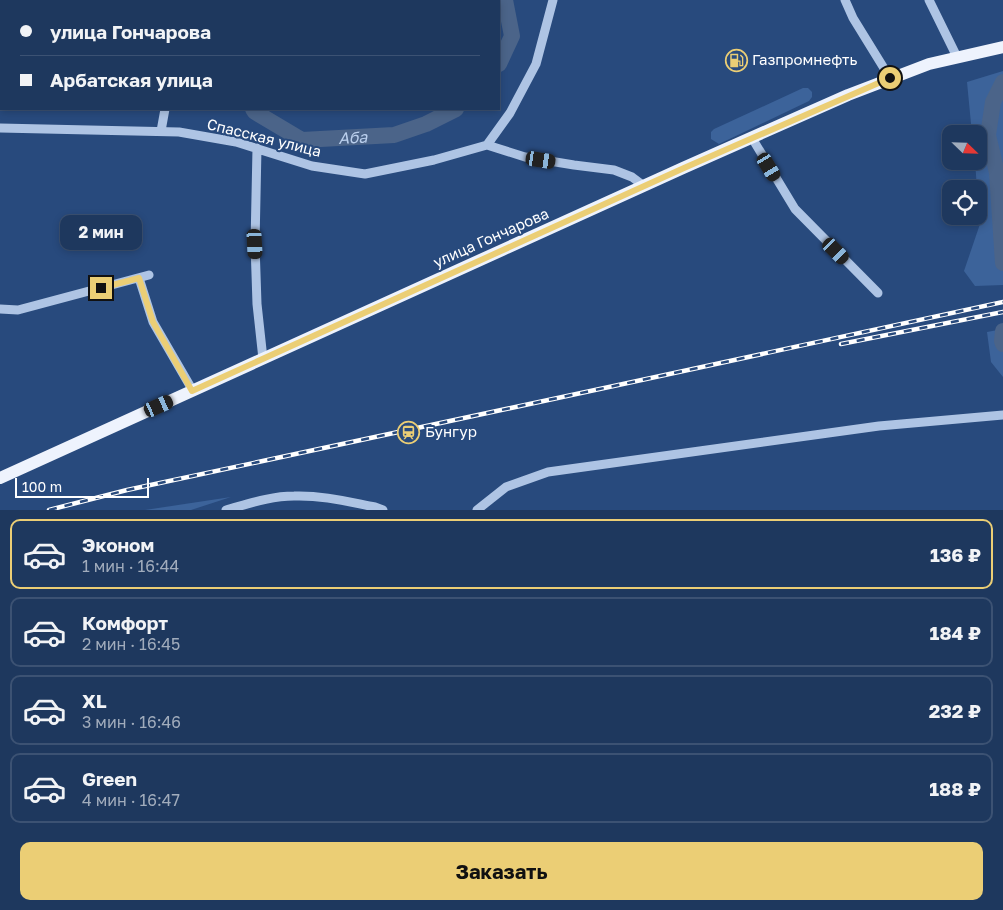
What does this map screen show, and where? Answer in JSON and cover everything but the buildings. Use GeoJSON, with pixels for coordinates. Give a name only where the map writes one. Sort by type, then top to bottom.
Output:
{"type":"FeatureCollection","features":[{"type":"Feature","properties":{"kind":"main road","name":"улица Гончарова"},"geometry":{"type":"LineString","coordinates":[[0,478],[644,186],[890,78],[929,64],[1003,47]]}},
{"type":"Feature","properties":{"kind":"street"},"geometry":{"type":"LineString","coordinates":[[552,0],[536,64],[510,113],[487,145],[525,157],[574,166],[614,170],[632,177],[644,186]]}},
{"type":"Feature","properties":{"kind":"street"},"geometry":{"type":"LineString","coordinates":[[845,0],[852,18],[890,78]]}},
{"type":"Feature","properties":{"kind":"street"},"geometry":{"type":"LineString","coordinates":[[929,0],[957,57]]}},
{"type":"Feature","properties":{"kind":"street"},"geometry":{"type":"LineString","coordinates":[[161,131],[164,110]]}},
{"type":"Feature","properties":{"kind":"street","name":"Спасская улица"},"geometry":{"type":"LineString","coordinates":[[0,128],[179,132],[227,140],[312,166],[365,174],[434,160],[487,145]]}},
{"type":"Feature","properties":{"kind":"street"},"geometry":{"type":"LineString","coordinates":[[752,138],[795,209],[878,293]]}},
{"type":"Feature","properties":{"kind":"street"},"geometry":{"type":"LineString","coordinates":[[257,148],[255,244],[257,304],[263,359]]}},
{"type":"Feature","properties":{"kind":"street"},"geometry":{"type":"LineString","coordinates":[[0,309],[18,310],[149,275]]}},
{"type":"Feature","properties":{"kind":"street"},"geometry":{"type":"LineString","coordinates":[[139,278],[153,322],[192,391]]}},
{"type":"Feature","properties":{"kind":"street"},"geometry":{"type":"LineString","coordinates":[[477,510],[506,487],[548,472],[880,426],[1003,415]]}},
{"type":"Feature","properties":{"kind":"street"},"geometry":{"type":"LineString","coordinates":[[226,510],[258,501],[293,496],[327,498],[383,510]]}},
{"type":"Feature","properties":{"kind":"shaded area"},"geometry":{"type":"Polygon","coordinates":[[[1003,71],[1003,234],[997,236],[1003,254],[1003,285],[975,286],[964,271],[980,225],[987,225],[987,180],[976,180],[976,170],[988,170],[988,125],[971,125],[967,82],[1003,71]]]}},
{"type":"Feature","properties":{"kind":"shaded area"},"geometry":{"type":"Polygon","coordinates":[[[803,88],[808,88],[812,92],[812,97],[809,101],[719,144],[711,139],[711,132],[714,129],[803,88]]]}},
{"type":"Feature","properties":{"kind":"shaded area"},"geometry":{"type":"Polygon","coordinates":[[[1003,329],[1003,377],[991,362],[987,332],[1003,329]]]}},
{"type":"Feature","properties":{"kind":"shaded area"},"geometry":{"type":"Polygon","coordinates":[[[231,497],[191,510],[145,510],[231,497]]]}},
{"type":"Feature","properties":{"kind":"waterway","name":"Аба"},"geometry":{"type":"LineString","coordinates":[[500,62],[512,36],[505,0]]}},
{"type":"Feature","properties":{"kind":"waterway"},"geometry":{"type":"LineString","coordinates":[[1003,82],[993,102],[988,135],[997,173],[1003,263]]}},
{"type":"Feature","properties":{"kind":"waterway","name":"Аба"},"geometry":{"type":"LineString","coordinates":[[254,110],[302,140],[394,135],[426,124],[454,110]]}},
{"type":"Feature","properties":{"kind":"waterway"},"geometry":{"type":"LineString","coordinates":[[1003,331],[1003,344]]}},
{"type":"Feature","properties":{"kind":"railway"},"geometry":{"type":"LineString","coordinates":[[49,510],[127,490],[1003,302]]}},
{"type":"Feature","properties":{"kind":"railway"},"geometry":{"type":"LineString","coordinates":[[841,344],[1003,312]]}},
{"type":"Feature","properties":{"kind":"place","name":"Газпромнефть"},"geometry":{"type":"Point","coordinates":[736,60]}},
{"type":"Feature","properties":{"kind":"place","name":"Бунгур"},"geometry":{"type":"Point","coordinates":[409,432]}},
{"type":"Feature","properties":{"kind":"route"},"geometry":{"type":"LineString","coordinates":[[101,288],[139,278],[153,322],[192,391],[684,168],[890,78]]}}]}
